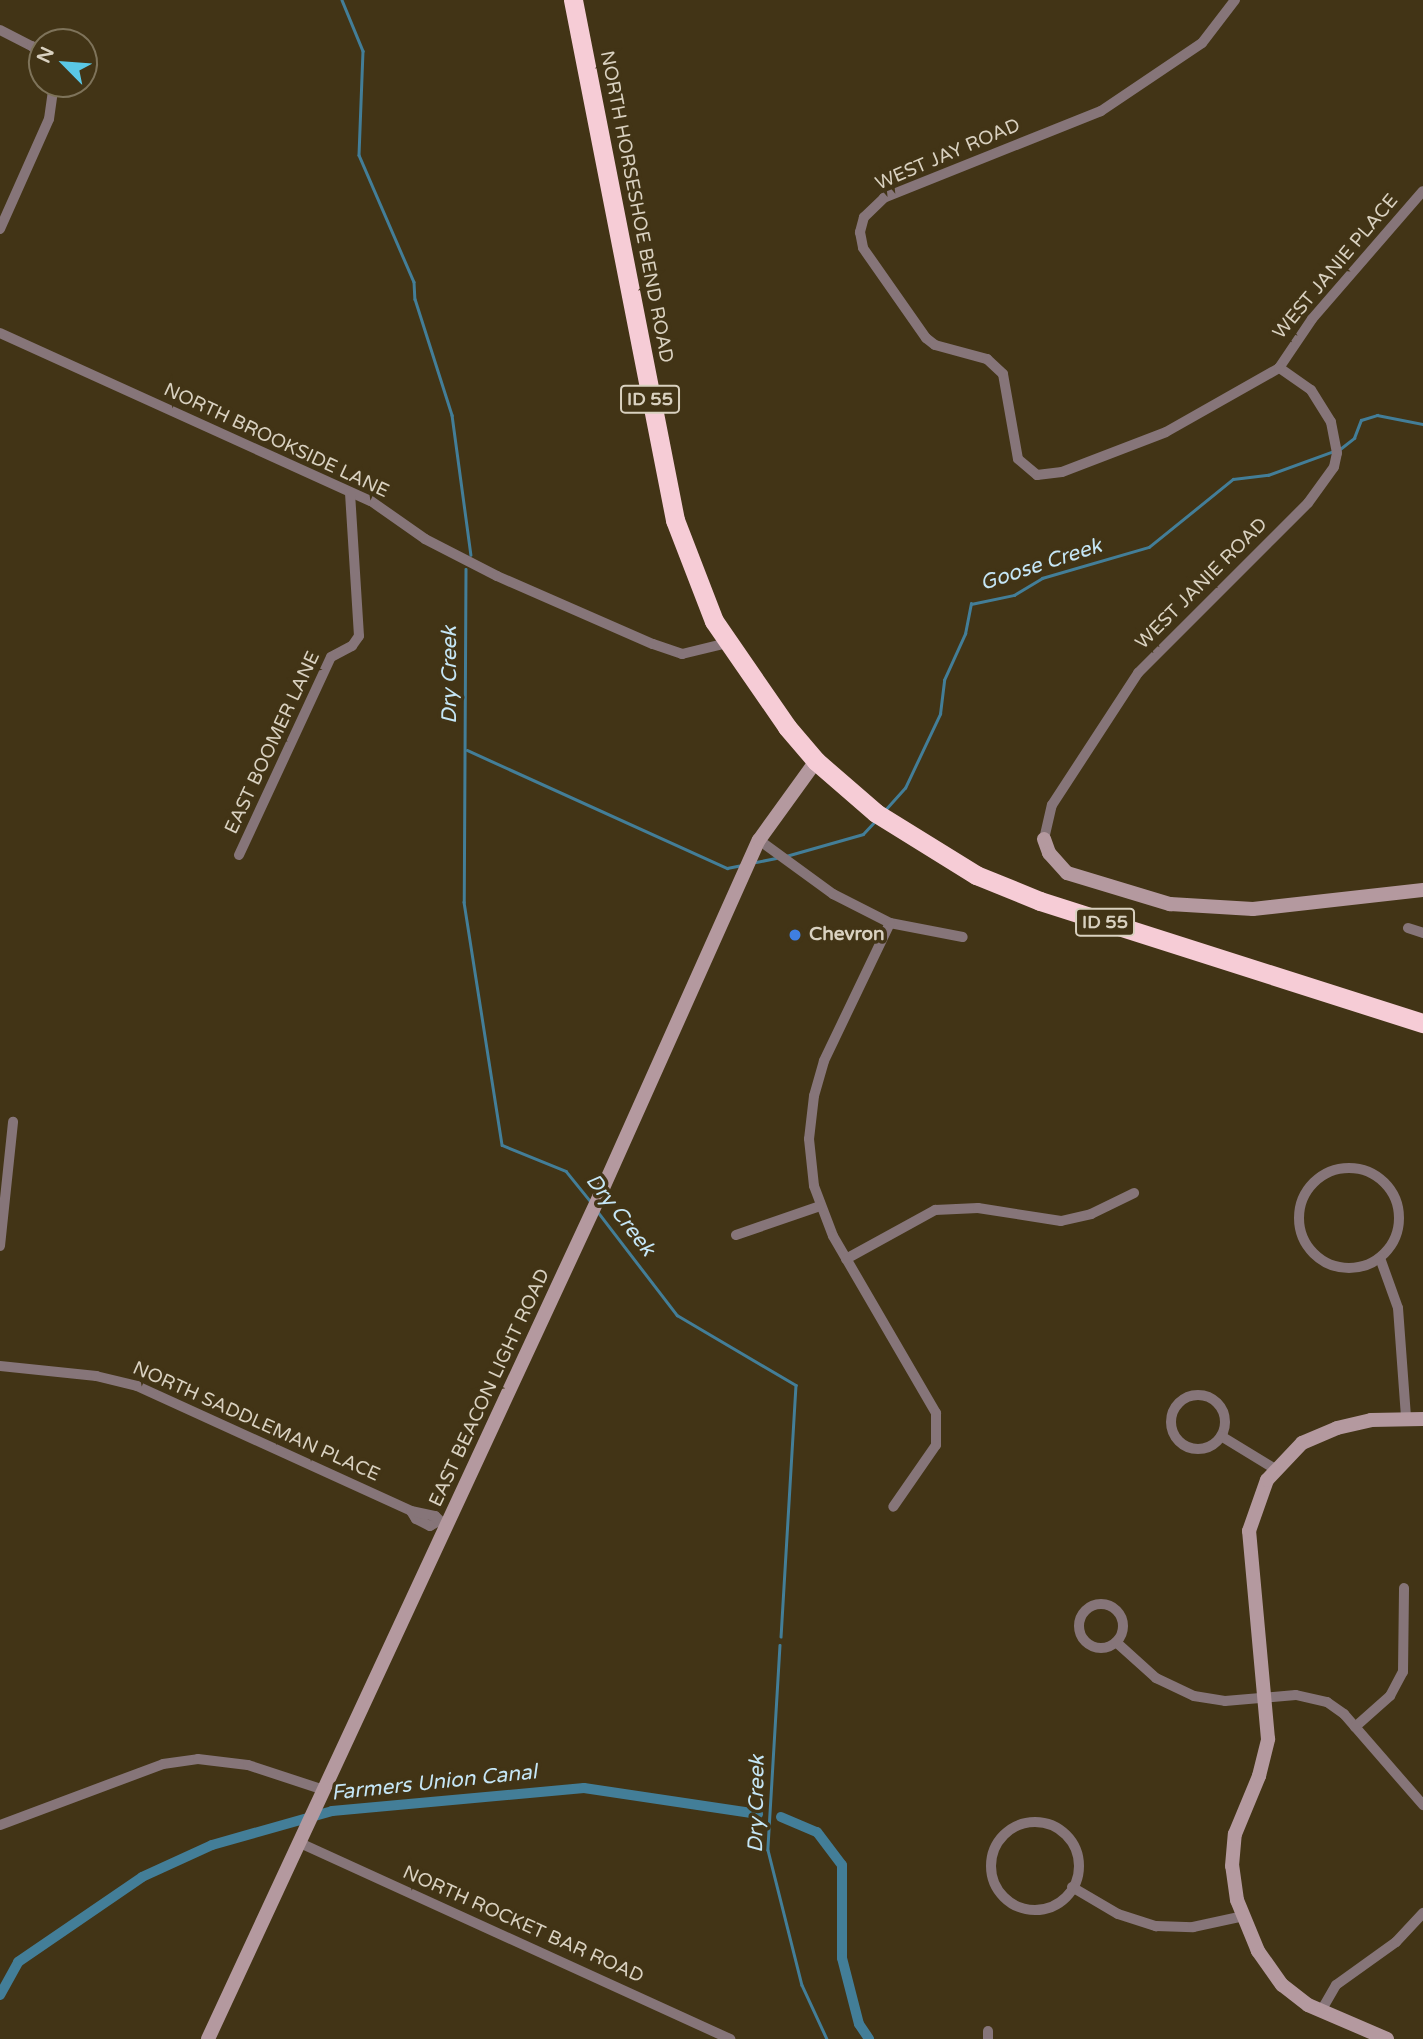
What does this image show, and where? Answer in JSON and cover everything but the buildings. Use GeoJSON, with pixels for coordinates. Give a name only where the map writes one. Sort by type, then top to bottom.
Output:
{"type":"FeatureCollection","features":[{"type":"Feature","properties":{"kind":"highway","name":"NORTH HORSESHOE BEND ROAD"},"geometry":{"type":"LineString","coordinates":[[573,0],[668,489],[688,558],[727,643],[816,761],[900,831],[1006,888],[1423,1023]]}},
{"type":"Feature","properties":{"kind":"main road","name":"EAST BEACON LIGHT ROAD"},"geometry":{"type":"LineString","coordinates":[[208,2039],[300,1843],[442,1525],[599,1197],[759,840],[816,761]]}},
{"type":"Feature","properties":{"kind":"main road"},"geometry":{"type":"LineString","coordinates":[[1044,839],[1049,853],[1067,873],[1170,904],[1252,909],[1423,890]]}},
{"type":"Feature","properties":{"kind":"main road"},"geometry":{"type":"LineString","coordinates":[[1387,2039],[1321,2011],[1294,1995],[1273,1974],[1244,1916],[1233,1885],[1232,1850],[1239,1820],[1265,1757],[1266,1698],[1249,1544],[1256,1503],[1275,1469],[1302,1443],[1325,1432],[1371,1420],[1423,1419]]}},
{"type":"Feature","properties":{"kind":"street","name":"WEST JAY ROAD"},"geometry":{"type":"LineString","coordinates":[[1235,0],[1202,43],[1101,111],[884,198],[864,217],[860,232],[863,248],[926,338],[935,345],[987,359],[1003,374],[1018,459],[1037,475],[1062,472],[1166,432],[1279,368]]}},
{"type":"Feature","properties":{"kind":"street"},"geometry":{"type":"LineString","coordinates":[[0,30],[28,44]]}},
{"type":"Feature","properties":{"kind":"street"},"geometry":{"type":"LineString","coordinates":[[0,229],[50,118],[52,98]]}},
{"type":"Feature","properties":{"kind":"street","name":"WEST JANIE PLACE"},"geometry":{"type":"LineString","coordinates":[[1279,368],[1312,320],[1423,191]]}},
{"type":"Feature","properties":{"kind":"street","name":"NORTH BROOKSIDE LANE"},"geometry":{"type":"LineString","coordinates":[[0,333],[350,492],[425,540],[497,576],[653,644],[682,654],[727,643]]}},
{"type":"Feature","properties":{"kind":"street","name":"WEST JANIE ROAD"},"geometry":{"type":"LineString","coordinates":[[1044,839],[1052,805],[1138,673],[1308,503],[1334,467],[1337,453],[1331,422],[1311,390],[1279,368]]}},
{"type":"Feature","properties":{"kind":"street","name":"EAST BOOMER LANE"},"geometry":{"type":"LineString","coordinates":[[239,855],[331,657],[352,646],[359,636],[350,492]]}},
{"type":"Feature","properties":{"kind":"street"},"geometry":{"type":"LineString","coordinates":[[759,840],[833,894],[890,923],[963,937]]}},
{"type":"Feature","properties":{"kind":"street"},"geometry":{"type":"LineString","coordinates":[[890,923],[817,1082],[809,1139],[820,1206],[846,1259],[931,1401],[939,1423],[929,1458],[893,1507]]}},
{"type":"Feature","properties":{"kind":"street"},"geometry":{"type":"LineString","coordinates":[[1408,928],[1423,933]]}},
{"type":"Feature","properties":{"kind":"street"},"geometry":{"type":"LineString","coordinates":[[0,1245],[13,1122]]}},
{"type":"Feature","properties":{"kind":"street"},"geometry":{"type":"LineString","coordinates":[[1352,1168],[1367,1171],[1391,1189],[1399,1218],[1397,1233],[1380,1258],[1353,1269],[1338,1267],[1324,1262],[1304,1241],[1299,1212],[1311,1185],[1323,1175],[1352,1168]]}},
{"type":"Feature","properties":{"kind":"street"},"geometry":{"type":"LineString","coordinates":[[846,1259],[935,1210],[978,1208],[1061,1221],[1091,1214],[1134,1193]]}},
{"type":"Feature","properties":{"kind":"street"},"geometry":{"type":"LineString","coordinates":[[736,1234],[820,1206]]}},
{"type":"Feature","properties":{"kind":"street"},"geometry":{"type":"LineString","coordinates":[[1380,1258],[1398,1308],[1406,1418]]}},
{"type":"Feature","properties":{"kind":"street","name":"NORTH SADDLEMAN PLACE"},"geometry":{"type":"LineString","coordinates":[[0,1366],[96,1376],[137,1386],[411,1511],[435,1516],[442,1525]]}},
{"type":"Feature","properties":{"kind":"street"},"geometry":{"type":"LineString","coordinates":[[1198,1395],[1213,1399],[1221,1408],[1225,1426],[1221,1436],[1203,1449],[1183,1444],[1171,1422],[1174,1410],[1184,1399],[1198,1395]]}},
{"type":"Feature","properties":{"kind":"street"},"geometry":{"type":"LineString","coordinates":[[1221,1436],[1275,1469]]}},
{"type":"Feature","properties":{"kind":"street"},"geometry":{"type":"LineString","coordinates":[[1355,1727],[1390,1696],[1403,1672],[1404,1588]]}},
{"type":"Feature","properties":{"kind":"street"},"geometry":{"type":"LineString","coordinates":[[1102,1603],[1116,1609],[1123,1622],[1116,1642],[1103,1648],[1083,1640],[1080,1619],[1088,1607],[1102,1603]]}},
{"type":"Feature","properties":{"kind":"street"},"geometry":{"type":"LineString","coordinates":[[1116,1642],[1156,1678],[1184,1693],[1215,1700],[1317,1698],[1336,1707],[1423,1805]]}},
{"type":"Feature","properties":{"kind":"street"},"geometry":{"type":"LineString","coordinates":[[0,1825],[163,1764],[198,1759],[248,1765],[324,1790]]}},
{"type":"Feature","properties":{"kind":"street"},"geometry":{"type":"LineString","coordinates":[[1030,1821],[1061,1831],[1074,1842],[1080,1858],[1072,1887],[1064,1900],[1038,1910],[1006,1898],[995,1887],[990,1871],[1003,1836],[1013,1826],[1030,1821]]}},
{"type":"Feature","properties":{"kind":"street","name":"NORTH ROCKET BAR ROAD"},"geometry":{"type":"LineString","coordinates":[[300,1843],[731,2039]]}},
{"type":"Feature","properties":{"kind":"street"},"geometry":{"type":"LineString","coordinates":[[1072,1887],[1118,1914],[1156,1926],[1193,1927],[1244,1916]]}},
{"type":"Feature","properties":{"kind":"street"},"geometry":{"type":"LineString","coordinates":[[1321,2011],[1336,1985],[1396,1942],[1423,1913]]}},
{"type":"Feature","properties":{"kind":"waterway","name":"Dry Creek"},"geometry":{"type":"LineString","coordinates":[[342,0],[363,51],[359,155],[414,282],[415,299],[452,415],[471,555]]}},
{"type":"Feature","properties":{"kind":"waterway","name":"Goose Creek"},"geometry":{"type":"LineString","coordinates":[[1340,449],[1354,438],[1361,420],[1377,415],[1423,424]]}},
{"type":"Feature","properties":{"kind":"waterway","name":"Goose Creek"},"geometry":{"type":"LineString","coordinates":[[885,810],[905,788],[940,714],[944,680],[965,634],[971,604],[1014,595],[1042,578],[1149,547],[1233,479],[1268,475],[1334,451]]}},
{"type":"Feature","properties":{"kind":"waterway","name":"Dry Creek"},"geometry":{"type":"LineString","coordinates":[[466,569],[464,902],[502,1145],[566,1171],[590,1201]]}},
{"type":"Feature","properties":{"kind":"waterway","name":"Goose Creek"},"geometry":{"type":"LineString","coordinates":[[467,750],[727,868],[742,865]]}},
{"type":"Feature","properties":{"kind":"waterway","name":"Goose Creek"},"geometry":{"type":"LineString","coordinates":[[786,856],[863,834],[876,820]]}},
{"type":"Feature","properties":{"kind":"waterway","name":"Goose Creek"},"geometry":{"type":"LineString","coordinates":[[756,862],[776,858]]}},
{"type":"Feature","properties":{"kind":"waterway","name":"Dry Creek"},"geometry":{"type":"LineString","coordinates":[[598,1212],[677,1315],[796,1385],[781,1637]]}},
{"type":"Feature","properties":{"kind":"waterway","name":"Dry Creek"},"geometry":{"type":"LineString","coordinates":[[780,1645],[768,1850],[802,1985],[827,2039]]}},
{"type":"Feature","properties":{"kind":"waterway","name":"Farmers Union Canal"},"geometry":{"type":"LineString","coordinates":[[0,1995],[18,1962],[142,1877],[212,1845],[332,1811],[584,1788],[758,1814]]}},
{"type":"Feature","properties":{"kind":"waterway","name":"Farmers Union Canal"},"geometry":{"type":"LineString","coordinates":[[781,1817],[817,1832],[842,1865],[842,1958],[859,2024],[869,2039]]}},
{"type":"Feature","properties":{"kind":"place","name":"Chevron"},"geometry":{"type":"Point","coordinates":[795,935]}}]}
